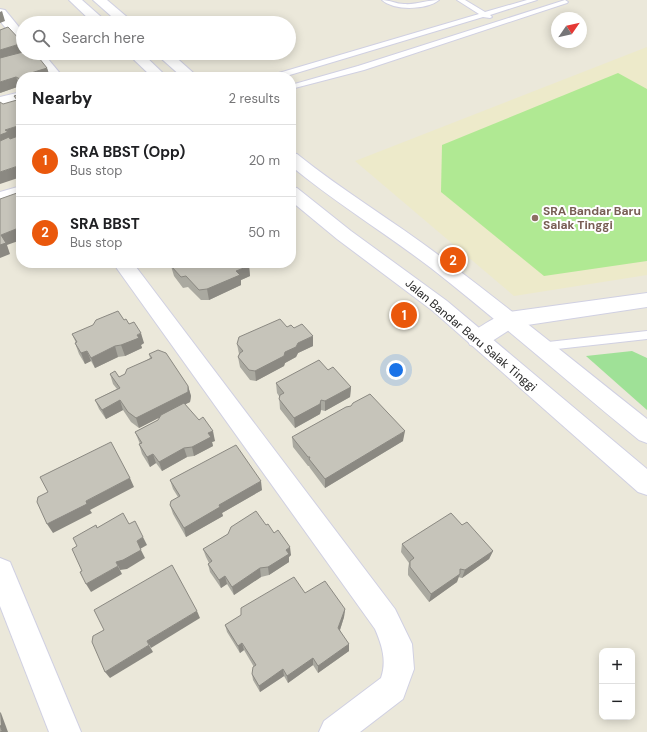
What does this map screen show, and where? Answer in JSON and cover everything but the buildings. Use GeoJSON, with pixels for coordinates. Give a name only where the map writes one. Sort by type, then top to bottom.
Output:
{"type":"FeatureCollection","features":[{"type":"Feature","properties":{"kind":"main road"},"geometry":{"type":"LineString","coordinates":[[75,0],[93,16]]}},
{"type":"Feature","properties":{"kind":"main road"},"geometry":{"type":"LineString","coordinates":[[99,0],[118,16]]}},
{"type":"Feature","properties":{"kind":"main road"},"geometry":{"type":"LineString","coordinates":[[0,13],[6,29],[16,35]]}},
{"type":"Feature","properties":{"kind":"main road"},"geometry":{"type":"LineString","coordinates":[[41,60],[52,72]]}},
{"type":"Feature","properties":{"kind":"main road"},"geometry":{"type":"LineString","coordinates":[[142,60],[155,72]]}},
{"type":"Feature","properties":{"kind":"main road"},"geometry":{"type":"LineString","coordinates":[[170,60],[185,72]]}},
{"type":"Feature","properties":{"kind":"main road"},"geometry":{"type":"LineString","coordinates":[[0,102],[16,97]]}},
{"type":"Feature","properties":{"kind":"main road"},"geometry":{"type":"LineString","coordinates":[[296,162],[322,183],[402,237],[509,320],[539,347],[647,433]]}},
{"type":"Feature","properties":{"kind":"main road"},"geometry":{"type":"LineString","coordinates":[[0,198],[16,193]]}},
{"type":"Feature","properties":{"kind":"main road","name":"Jalan Bandar Baru Salak Tinggi"},"geometry":{"type":"LineString","coordinates":[[296,196],[344,235],[440,306],[647,484]]}},
{"type":"Feature","properties":{"kind":"main road"},"geometry":{"type":"LineString","coordinates":[[127,268],[385,619],[397,644],[399,669],[392,688],[335,732]]}},
{"type":"Feature","properties":{"kind":"main road"},"geometry":{"type":"LineString","coordinates":[[478,339],[509,320],[647,300]]}},
{"type":"Feature","properties":{"kind":"main road"},"geometry":{"type":"LineString","coordinates":[[0,571],[65,732]]}},
{"type":"Feature","properties":{"kind":"lane"},"geometry":{"type":"LineString","coordinates":[[385,0],[401,6],[415,6],[436,0]]}},
{"type":"Feature","properties":{"kind":"lane"},"geometry":{"type":"LineString","coordinates":[[460,0],[500,24]]}},
{"type":"Feature","properties":{"kind":"lane"},"geometry":{"type":"LineString","coordinates":[[291,72],[534,0]]}},
{"type":"Feature","properties":{"kind":"lane"},"geometry":{"type":"LineString","coordinates":[[296,86],[361,68],[565,2],[561,0]]}},
{"type":"Feature","properties":{"kind":"lane"},"geometry":{"type":"LineString","coordinates":[[539,347],[647,335]]}},
{"type":"Feature","properties":{"kind":"shaded area","name":"SRA Bandar Baru Salak Tinggi"},"geometry":{"type":"Polygon","coordinates":[[[647,47],[647,275],[514,296],[355,161],[647,47]]]}},
{"type":"Feature","properties":{"kind":"green space","name":"SRA Bandar Baru Salak Tinggi"},"geometry":{"type":"Polygon","coordinates":[[[618,73],[647,89],[647,261],[544,276],[441,192],[442,145],[618,73]]]}},
{"type":"Feature","properties":{"kind":"green space"},"geometry":{"type":"Polygon","coordinates":[[[632,351],[647,358],[647,410],[586,356],[632,351]]]}},
{"type":"Feature","properties":{"kind":"place","name":"SRA Bandar Baru Salak Tinggi"},"geometry":{"type":"Point","coordinates":[535,218]}},
{"type":"Feature","properties":{"kind":"place","name":"SRA BBST"},"geometry":{"type":"Point","coordinates":[453,260]}},
{"type":"Feature","properties":{"kind":"place","name":"SRA BBST (Opp)"},"geometry":{"type":"Point","coordinates":[404,315]}}]}
